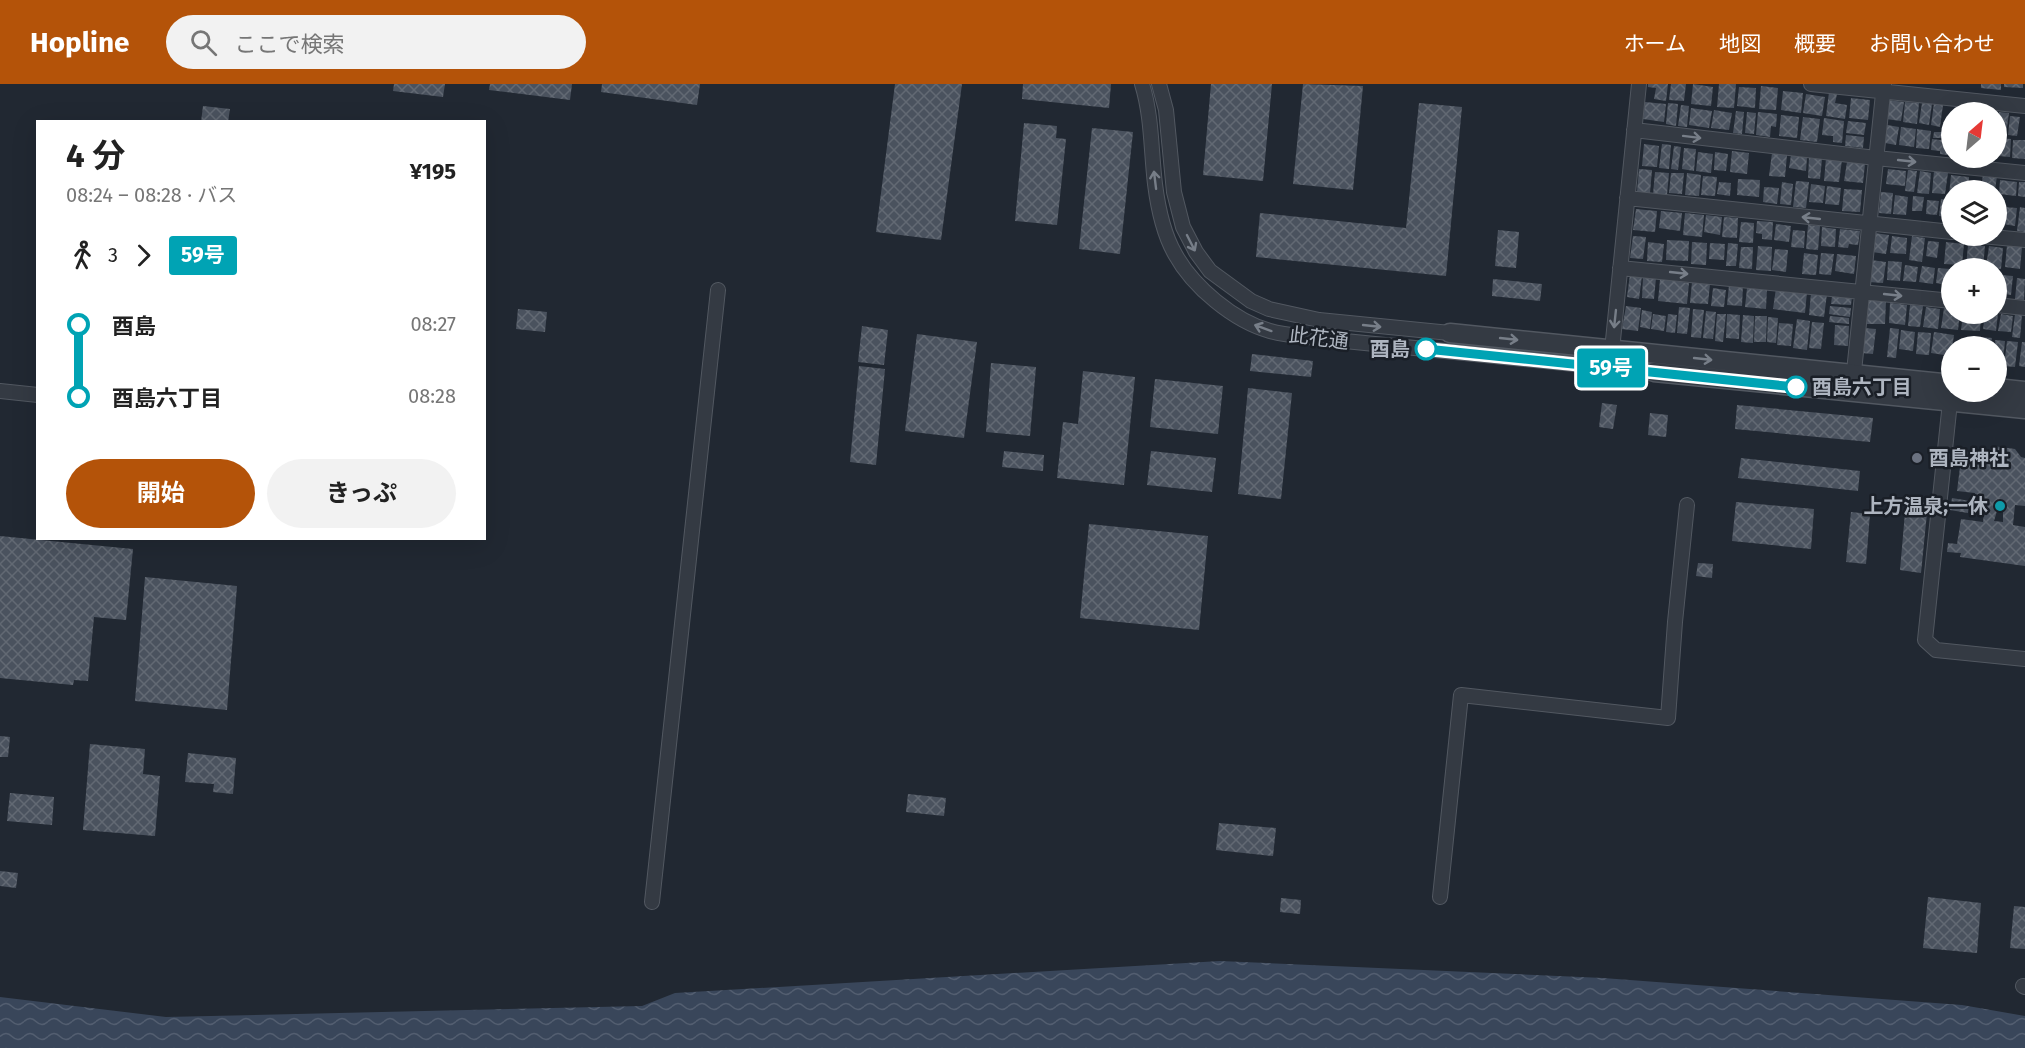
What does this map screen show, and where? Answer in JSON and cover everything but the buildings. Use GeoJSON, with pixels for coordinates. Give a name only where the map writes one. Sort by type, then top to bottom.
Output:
{"type":"FeatureCollection","features":[{"type":"Feature","properties":{"kind":"street","name":"此花通"},"geometry":{"type":"LineString","coordinates":[[1142,84],[1149,109],[1155,186],[1162,224],[1175,255],[1193,278],[1233,316],[1270,331],[1315,338],[1654,372],[1853,383]]}},
{"type":"Feature","properties":{"kind":"street","name":"此花通"},"geometry":{"type":"LineString","coordinates":[[1159,84],[1166,110],[1174,192],[1183,228],[1210,272],[1251,301],[1277,311],[1319,320],[1612,350],[1853,383],[1941,392]]}},
{"type":"Feature","properties":{"kind":"street"},"geometry":{"type":"LineString","coordinates":[[1612,350],[1639,84]]}},
{"type":"Feature","properties":{"kind":"street"},"geometry":{"type":"LineString","coordinates":[[1811,84],[1883,88],[2025,106]]}},
{"type":"Feature","properties":{"kind":"street"},"geometry":{"type":"LineString","coordinates":[[1853,383],[1883,88]]}},
{"type":"Feature","properties":{"kind":"street"},"geometry":{"type":"LineString","coordinates":[[1634,130],[2025,173]]}},
{"type":"Feature","properties":{"kind":"street"},"geometry":{"type":"LineString","coordinates":[[1627,198],[1941,231]]}},
{"type":"Feature","properties":{"kind":"street"},"geometry":{"type":"LineString","coordinates":[[2007,238],[2025,240]]}},
{"type":"Feature","properties":{"kind":"street"},"geometry":{"type":"LineString","coordinates":[[1620,267],[1941,300]]}},
{"type":"Feature","properties":{"kind":"street"},"geometry":{"type":"LineString","coordinates":[[652,902],[718,290]]}},
{"type":"Feature","properties":{"kind":"street"},"geometry":{"type":"LineString","coordinates":[[2007,306],[2025,308]]}},
{"type":"Feature","properties":{"kind":"street"},"geometry":{"type":"LineString","coordinates":[[2007,389],[2025,391]]}},
{"type":"Feature","properties":{"kind":"street"},"geometry":{"type":"LineString","coordinates":[[0,391],[36,395]]}},
{"type":"Feature","properties":{"kind":"street"},"geometry":{"type":"LineString","coordinates":[[1950,402],[1925,640],[1936,650],[2025,659]]}},
{"type":"Feature","properties":{"kind":"street","name":"此花通"},"geometry":{"type":"LineString","coordinates":[[1993,402],[2025,409]]}},
{"type":"Feature","properties":{"kind":"street"},"geometry":{"type":"LineString","coordinates":[[1440,897],[1461,695],[1668,718],[1687,505]]}},
{"type":"Feature","properties":{"kind":"water"},"geometry":{"type":"Polygon","coordinates":[[[1220,961],[1603,978],[1962,1005],[2025,1016],[2025,1048],[0,1048],[0,997],[166,1017],[642,1006],[675,993],[1220,961]]]}},
{"type":"Feature","properties":{"kind":"bus line","name":"59号"},"geometry":{"type":"LineString","coordinates":[[1426,349],[1796,387]]}},
{"type":"Feature","properties":{"kind":"place","name":"酉島"},"geometry":{"type":"Point","coordinates":[1426,349]}},
{"type":"Feature","properties":{"kind":"place","name":"酉島六丁目"},"geometry":{"type":"Point","coordinates":[1796,387]}},
{"type":"Feature","properties":{"kind":"place","name":"酉島神社"},"geometry":{"type":"Point","coordinates":[1917,458]}},
{"type":"Feature","properties":{"kind":"place","name":"上方温泉;一休"},"geometry":{"type":"Point","coordinates":[2000,506]}}]}
